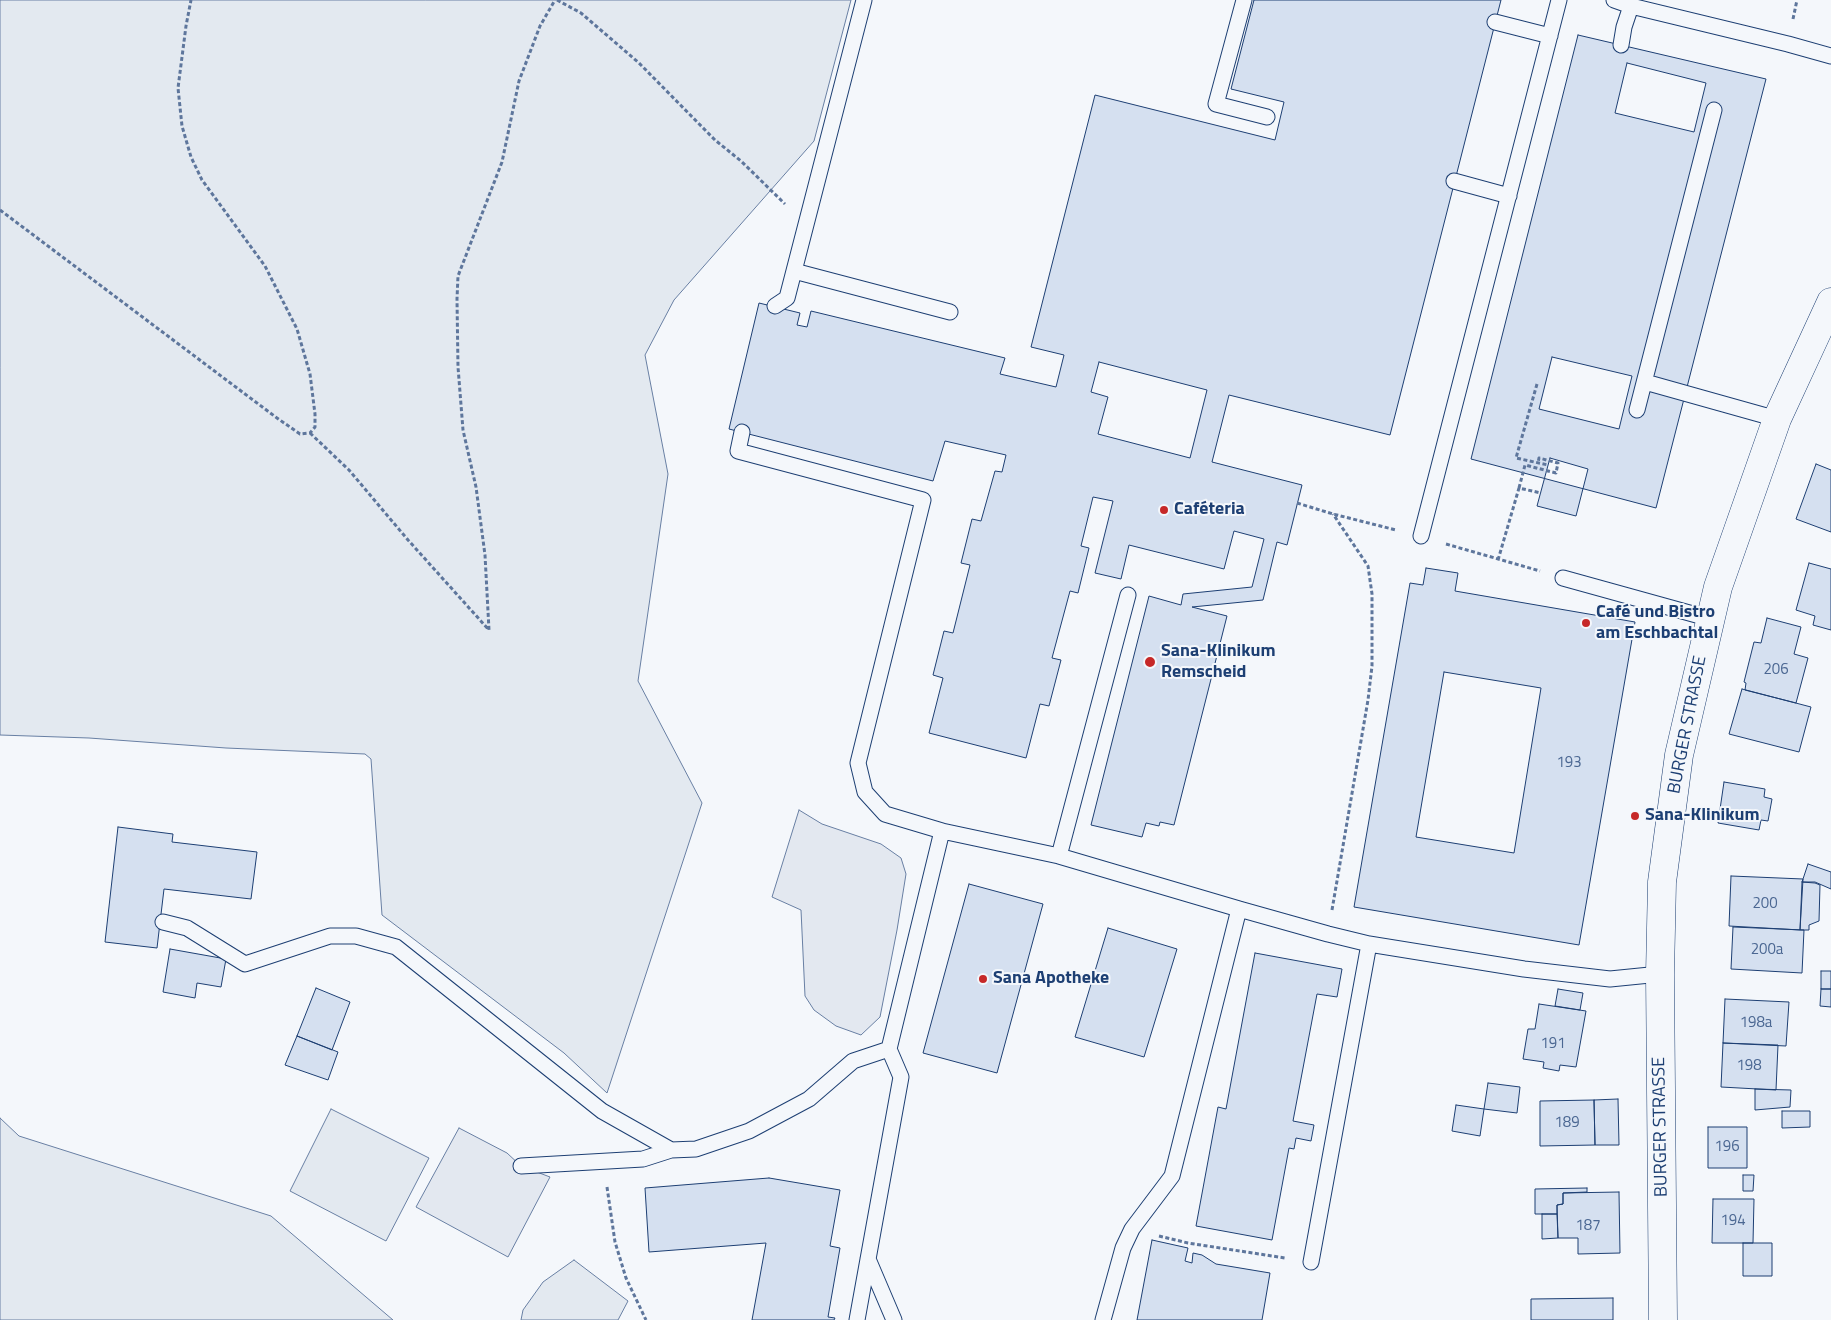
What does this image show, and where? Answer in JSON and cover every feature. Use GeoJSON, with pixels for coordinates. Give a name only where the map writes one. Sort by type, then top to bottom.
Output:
{"type":"FeatureCollection","features":[{"type":"Feature","properties":{"kind":"main road","name":"BURGER STRASSE"},"geometry":{"type":"LineString","coordinates":[[1663,1320],[1660,974],[1662,882],[1679,755],[1718,587],[1777,419],[1831,302]]}},
{"type":"Feature","properties":{"kind":"lane"},"geometry":{"type":"LineString","coordinates":[[775,306],[788,298],[864,0]]}},
{"type":"Feature","properties":{"kind":"lane"},"geometry":{"type":"LineString","coordinates":[[1244,0],[1216,104],[1267,118]]}},
{"type":"Feature","properties":{"kind":"lane"},"geometry":{"type":"LineString","coordinates":[[1421,536],[1559,0]]}},
{"type":"Feature","properties":{"kind":"lane"},"geometry":{"type":"LineString","coordinates":[[1614,0],[1631,6],[1831,56]]}},
{"type":"Feature","properties":{"kind":"lane"},"geometry":{"type":"LineString","coordinates":[[1621,45],[1624,27],[1631,6]]}},
{"type":"Feature","properties":{"kind":"lane"},"geometry":{"type":"LineString","coordinates":[[1495,22],[1550,36]]}},
{"type":"Feature","properties":{"kind":"lane"},"geometry":{"type":"LineString","coordinates":[[1637,410],[1714,110]]}},
{"type":"Feature","properties":{"kind":"lane"},"geometry":{"type":"LineString","coordinates":[[1454,181],[1509,196]]}},
{"type":"Feature","properties":{"kind":"lane"},"geometry":{"type":"LineString","coordinates":[[794,271],[950,312]]}},
{"type":"Feature","properties":{"kind":"lane"},"geometry":{"type":"LineString","coordinates":[[1645,382],[1777,419]]}},
{"type":"Feature","properties":{"kind":"lane"},"geometry":{"type":"LineString","coordinates":[[742,432],[738,451],[923,500],[858,763],[865,792],[885,814],[942,831],[1059,856],[1239,909],[1369,944],[1524,969],[1610,979],[1660,974]]}},
{"type":"Feature","properties":{"kind":"lane"},"geometry":{"type":"LineString","coordinates":[[1563,578],[1711,619]]}},
{"type":"Feature","properties":{"kind":"lane"},"geometry":{"type":"LineString","coordinates":[[1059,856],[1128,596]]}},
{"type":"Feature","properties":{"kind":"lane"},"geometry":{"type":"LineString","coordinates":[[858,1320],[901,1077],[889,1049],[942,831]]}},
{"type":"Feature","properties":{"kind":"lane"},"geometry":{"type":"LineString","coordinates":[[1103,1320],[1123,1248],[1132,1229],[1172,1176],[1239,909]]}},
{"type":"Feature","properties":{"kind":"lane"},"geometry":{"type":"LineString","coordinates":[[163,922],[187,928],[245,964],[330,936],[356,936],[396,948],[602,1111],[671,1150]]}},
{"type":"Feature","properties":{"kind":"lane"},"geometry":{"type":"LineString","coordinates":[[1311,1262],[1369,944]]}},
{"type":"Feature","properties":{"kind":"lane"},"geometry":{"type":"LineString","coordinates":[[521,1166],[643,1159],[671,1150],[696,1149],[749,1131],[808,1099],[853,1061],[889,1049]]}},
{"type":"Feature","properties":{"kind":"lane"},"geometry":{"type":"LineString","coordinates":[[868,1259],[894,1320]]}},
{"type":"Feature","properties":{"kind":"path"},"geometry":{"type":"LineString","coordinates":[[0,210],[277,418],[300,434],[310,433],[315,427],[315,414],[310,374],[297,330],[265,266],[202,180],[189,150],[182,126],[178,88],[191,0]]}},
{"type":"Feature","properties":{"kind":"path"},"geometry":{"type":"LineString","coordinates":[[310,433],[349,470],[408,540],[490,630],[485,555],[476,487],[463,430],[458,367],[458,276],[502,162],[510,116],[519,81],[540,26],[556,0],[581,13],[626,52],[715,140],[807,221]]}},
{"type":"Feature","properties":{"kind":"path"},"geometry":{"type":"LineString","coordinates":[[1537,384],[1516,458],[1548,466]]}},
{"type":"Feature","properties":{"kind":"path"},"geometry":{"type":"LineString","coordinates":[[1538,463],[1539,458],[1558,463],[1556,473],[1525,465],[1498,560],[1563,578]]}},
{"type":"Feature","properties":{"kind":"path"},"geometry":{"type":"LineString","coordinates":[[1518,488],[1541,493]]}},
{"type":"Feature","properties":{"kind":"path"},"geometry":{"type":"LineString","coordinates":[[1328,934],[1368,700],[1372,666],[1372,594],[1368,566],[1333,514]]}},
{"type":"Feature","properties":{"kind":"path"},"geometry":{"type":"LineString","coordinates":[[604,1161],[615,1242],[626,1278],[646,1320]]}},
{"type":"Feature","properties":{"kind":"path"},"geometry":{"type":"LineString","coordinates":[[1188,1243],[1311,1262]]}},
{"type":"Feature","properties":{"kind":"shaded area"},"geometry":{"type":"Polygon","coordinates":[[[0,0],[851,0],[814,141],[674,300],[645,355],[668,474],[638,681],[702,803],[607,1093],[564,1053],[382,915],[371,759],[365,754],[226,748],[89,738],[0,735],[0,0]]]}},
{"type":"Feature","properties":{"kind":"shaded area"},"geometry":{"type":"Polygon","coordinates":[[[799,810],[822,824],[881,844],[901,858],[906,874],[880,1017],[861,1035],[836,1026],[814,1010],[805,996],[801,910],[772,897],[799,810]]]}},
{"type":"Feature","properties":{"kind":"shaded area"},"geometry":{"type":"Polygon","coordinates":[[[331,1109],[429,1158],[386,1241],[290,1191],[331,1109]]]}},
{"type":"Feature","properties":{"kind":"shaded area"},"geometry":{"type":"Polygon","coordinates":[[[0,1118],[19,1136],[271,1216],[393,1320],[0,1320],[0,1118]]]}},
{"type":"Feature","properties":{"kind":"shaded area"},"geometry":{"type":"Polygon","coordinates":[[[459,1128],[507,1153],[521,1166],[550,1177],[508,1257],[416,1207],[459,1128]]]}},
{"type":"Feature","properties":{"kind":"shaded area"},"geometry":{"type":"Polygon","coordinates":[[[574,1260],[628,1301],[618,1320],[521,1320],[523,1310],[543,1282],[574,1260]]]}},
{"type":"Feature","properties":{"kind":"building"},"geometry":{"type":"Polygon","coordinates":[[[1254,0],[1501,0],[1390,435],[1229,395],[1212,462],[1302,485],[1287,545],[1277,542],[1263,600],[1192,607],[1227,616],[1174,825],[1160,822],[1159,826],[1146,823],[1142,837],[1091,825],[1149,596],[1181,605],[1183,594],[1252,587],[1264,539],[1234,531],[1224,569],[1129,545],[1121,579],[1095,573],[1113,501],[1093,497],[1081,546],[1089,548],[1078,593],[1070,591],[1052,658],[1061,660],[1049,706],[1040,704],[1026,758],[929,733],[943,678],[933,675],[944,631],[953,633],[970,565],[961,563],[972,519],[981,521],[995,471],[1002,472],[1006,455],[945,441],[933,481],[729,429],[759,303],[800,313],[797,325],[807,327],[811,311],[1005,358],[1000,374],[1056,387],[1064,355],[1031,347],[1095,95],[1275,140],[1284,102],[1231,89],[1254,0]],[[1099,362],[1091,392],[1108,397],[1098,434],[1190,458],[1207,390],[1099,362]]]}},
{"type":"Feature","properties":{"kind":"building"},"geometry":{"type":"Polygon","coordinates":[[[1578,35],[1766,79],[1656,508],[1471,459],[1578,35]]]}},
{"type":"Feature","properties":{"kind":"building"},"geometry":{"type":"Polygon","coordinates":[[[1627,63],[1706,83],[1694,132],[1615,113],[1627,63]]]}},
{"type":"Feature","properties":{"kind":"building"},"geometry":{"type":"Polygon","coordinates":[[[1552,357],[1632,376],[1619,429],[1539,409],[1552,357]]]}},
{"type":"Feature","properties":{"kind":"building"},"geometry":{"type":"Polygon","coordinates":[[[1550,458],[1588,469],[1576,516],[1537,506],[1550,458]]]}},
{"type":"Feature","properties":{"kind":"building"},"geometry":{"type":"Polygon","coordinates":[[[1816,464],[1831,470],[1831,532],[1796,519],[1816,464]]]}},
{"type":"Feature","properties":{"kind":"building"},"geometry":{"type":"Polygon","coordinates":[[[1809,563],[1831,569],[1831,630],[1813,625],[1815,616],[1796,610],[1809,563]]]}},
{"type":"Feature","properties":{"kind":"building"},"geometry":{"type":"Polygon","coordinates":[[[1426,568],[1458,573],[1455,591],[1635,622],[1579,945],[1354,907],[1410,583],[1423,585],[1426,568]],[[1444,672],[1416,837],[1514,853],[1541,688],[1444,672]]]}},
{"type":"Feature","properties":{"kind":"building"},"geometry":{"type":"Polygon","coordinates":[[[1767,618],[1801,627],[1794,654],[1808,658],[1796,703],[1745,690],[1746,683],[1744,682],[1754,642],[1761,643],[1767,618]]]}},
{"type":"Feature","properties":{"kind":"building"},"geometry":{"type":"Polygon","coordinates":[[[1742,689],[1811,707],[1799,752],[1729,734],[1742,689]]]}},
{"type":"Feature","properties":{"kind":"building"},"geometry":{"type":"Polygon","coordinates":[[[1724,782],[1765,789],[1764,797],[1772,799],[1768,821],[1761,820],[1759,830],[1718,823],[1724,782]]]}},
{"type":"Feature","properties":{"kind":"building"},"geometry":{"type":"Polygon","coordinates":[[[118,827],[173,834],[172,842],[257,852],[251,899],[164,889],[157,948],[105,942],[118,827]]]}},
{"type":"Feature","properties":{"kind":"building"},"geometry":{"type":"Polygon","coordinates":[[[1808,864],[1831,872],[1831,889],[1815,882],[1802,882],[1808,864]]]}},
{"type":"Feature","properties":{"kind":"building"},"geometry":{"type":"Polygon","coordinates":[[[1731,876],[1803,879],[1800,930],[1729,926],[1731,876]]]}},
{"type":"Feature","properties":{"kind":"building"},"geometry":{"type":"Polygon","coordinates":[[[1802,882],[1820,885],[1819,921],[1809,925],[1809,930],[1800,930],[1802,882]]]}},
{"type":"Feature","properties":{"kind":"building"},"geometry":{"type":"Polygon","coordinates":[[[969,884],[1043,904],[997,1073],[923,1053],[969,884]]]}},
{"type":"Feature","properties":{"kind":"building"},"geometry":{"type":"Polygon","coordinates":[[[1733,927],[1804,930],[1802,973],[1731,969],[1733,927]]]}},
{"type":"Feature","properties":{"kind":"building"},"geometry":{"type":"Polygon","coordinates":[[[1108,928],[1177,949],[1144,1057],[1075,1037],[1108,928]]]}},
{"type":"Feature","properties":{"kind":"building"},"geometry":{"type":"Polygon","coordinates":[[[170,949],[226,959],[221,987],[197,983],[195,998],[163,992],[170,949]]]}},
{"type":"Feature","properties":{"kind":"building"},"geometry":{"type":"Polygon","coordinates":[[[1255,953],[1342,969],[1337,997],[1317,994],[1293,1121],[1314,1125],[1311,1141],[1296,1138],[1294,1149],[1289,1148],[1272,1240],[1196,1226],[1218,1107],[1226,1109],[1255,953]]]}},
{"type":"Feature","properties":{"kind":"building"},"geometry":{"type":"Polygon","coordinates":[[[1821,971],[1831,971],[1831,989],[1821,989],[1821,971]]]}},
{"type":"Feature","properties":{"kind":"building"},"geometry":{"type":"Polygon","coordinates":[[[316,988],[350,1002],[332,1050],[297,1036],[316,988]]]}},
{"type":"Feature","properties":{"kind":"building"},"geometry":{"type":"Polygon","coordinates":[[[1558,989],[1583,993],[1580,1010],[1555,1006],[1558,989]]]}},
{"type":"Feature","properties":{"kind":"building"},"geometry":{"type":"Polygon","coordinates":[[[1821,989],[1831,989],[1831,1007],[1820,1006],[1821,989]]]}},
{"type":"Feature","properties":{"kind":"building"},"geometry":{"type":"Polygon","coordinates":[[[1725,999],[1789,1002],[1786,1046],[1723,1043],[1725,999]]]}},
{"type":"Feature","properties":{"kind":"building"},"geometry":{"type":"Polygon","coordinates":[[[1539,1004],[1586,1011],[1576,1067],[1560,1065],[1559,1071],[1543,1068],[1544,1062],[1523,1059],[1528,1029],[1535,1029],[1539,1004]]]}},
{"type":"Feature","properties":{"kind":"building"},"geometry":{"type":"Polygon","coordinates":[[[297,1036],[338,1052],[328,1080],[285,1065],[297,1036]]]}},
{"type":"Feature","properties":{"kind":"building"},"geometry":{"type":"Polygon","coordinates":[[[1723,1043],[1778,1045],[1776,1090],[1721,1087],[1723,1043]]]}},
{"type":"Feature","properties":{"kind":"building"},"geometry":{"type":"Polygon","coordinates":[[[1488,1083],[1520,1087],[1517,1113],[1484,1109],[1488,1083]]]}},
{"type":"Feature","properties":{"kind":"building"},"geometry":{"type":"Polygon","coordinates":[[[1755,1089],[1791,1090],[1790,1107],[1755,1110],[1755,1089]]]}},
{"type":"Feature","properties":{"kind":"building"},"geometry":{"type":"Polygon","coordinates":[[[1618,1099],[1619,1145],[1595,1145],[1594,1100],[1618,1099]]]}},
{"type":"Feature","properties":{"kind":"building"},"geometry":{"type":"Polygon","coordinates":[[[1594,1100],[1595,1145],[1540,1146],[1540,1101],[1594,1100]]]}},
{"type":"Feature","properties":{"kind":"building"},"geometry":{"type":"Polygon","coordinates":[[[1456,1105],[1484,1109],[1480,1136],[1452,1131],[1456,1105]]]}},
{"type":"Feature","properties":{"kind":"building"},"geometry":{"type":"Polygon","coordinates":[[[1782,1111],[1810,1111],[1810,1127],[1782,1128],[1782,1111]]]}},
{"type":"Feature","properties":{"kind":"building"},"geometry":{"type":"Polygon","coordinates":[[[1708,1127],[1747,1127],[1747,1168],[1708,1168],[1708,1127]]]}},
{"type":"Feature","properties":{"kind":"building"},"geometry":{"type":"Polygon","coordinates":[[[1743,1175],[1754,1175],[1753,1191],[1743,1191],[1743,1175]]]}},
{"type":"Feature","properties":{"kind":"building"},"geometry":{"type":"Polygon","coordinates":[[[769,1178],[840,1190],[830,1246],[840,1248],[828,1317],[835,1318],[834,1320],[752,1320],[766,1243],[649,1252],[645,1188],[769,1178]]]}},
{"type":"Feature","properties":{"kind":"building"},"geometry":{"type":"Polygon","coordinates":[[[1587,1188],[1587,1192],[1563,1193],[1563,1204],[1557,1205],[1557,1214],[1535,1214],[1535,1189],[1587,1188]]]}},
{"type":"Feature","properties":{"kind":"building"},"geometry":{"type":"Polygon","coordinates":[[[1619,1192],[1620,1253],[1578,1254],[1578,1238],[1558,1238],[1557,1205],[1563,1204],[1563,1193],[1619,1192]]]}},
{"type":"Feature","properties":{"kind":"building"},"geometry":{"type":"Polygon","coordinates":[[[1713,1199],[1754,1199],[1753,1243],[1712,1243],[1713,1199]]]}},
{"type":"Feature","properties":{"kind":"building"},"geometry":{"type":"Polygon","coordinates":[[[1542,1214],[1557,1214],[1558,1238],[1542,1239],[1542,1214]]]}},
{"type":"Feature","properties":{"kind":"building"},"geometry":{"type":"Polygon","coordinates":[[[1152,1240],[1188,1248],[1185,1261],[1192,1263],[1193,1253],[1202,1255],[1216,1264],[1270,1273],[1262,1320],[1137,1320],[1152,1240]]]}},
{"type":"Feature","properties":{"kind":"building"},"geometry":{"type":"Polygon","coordinates":[[[1743,1243],[1772,1243],[1772,1276],[1743,1276],[1743,1243]]]}},
{"type":"Feature","properties":{"kind":"building"},"geometry":{"type":"Polygon","coordinates":[[[1613,1298],[1613,1320],[1531,1320],[1531,1299],[1613,1298]]]}},
{"type":"Feature","properties":{"kind":"place","name":"Caféteria"},"geometry":{"type":"Point","coordinates":[1164,510]}},
{"type":"Feature","properties":{"kind":"place","name":"Café und Bistro am Eschbachtal"},"geometry":{"type":"Point","coordinates":[1586,623]}},
{"type":"Feature","properties":{"kind":"place","name":"Sana-Klinikum Remscheid"},"geometry":{"type":"Point","coordinates":[1150,662]}},
{"type":"Feature","properties":{"kind":"place","name":"Sana-Klinikum"},"geometry":{"type":"Point","coordinates":[1635,816]}},
{"type":"Feature","properties":{"kind":"place","name":"Sana Apotheke"},"geometry":{"type":"Point","coordinates":[983,979]}}]}
